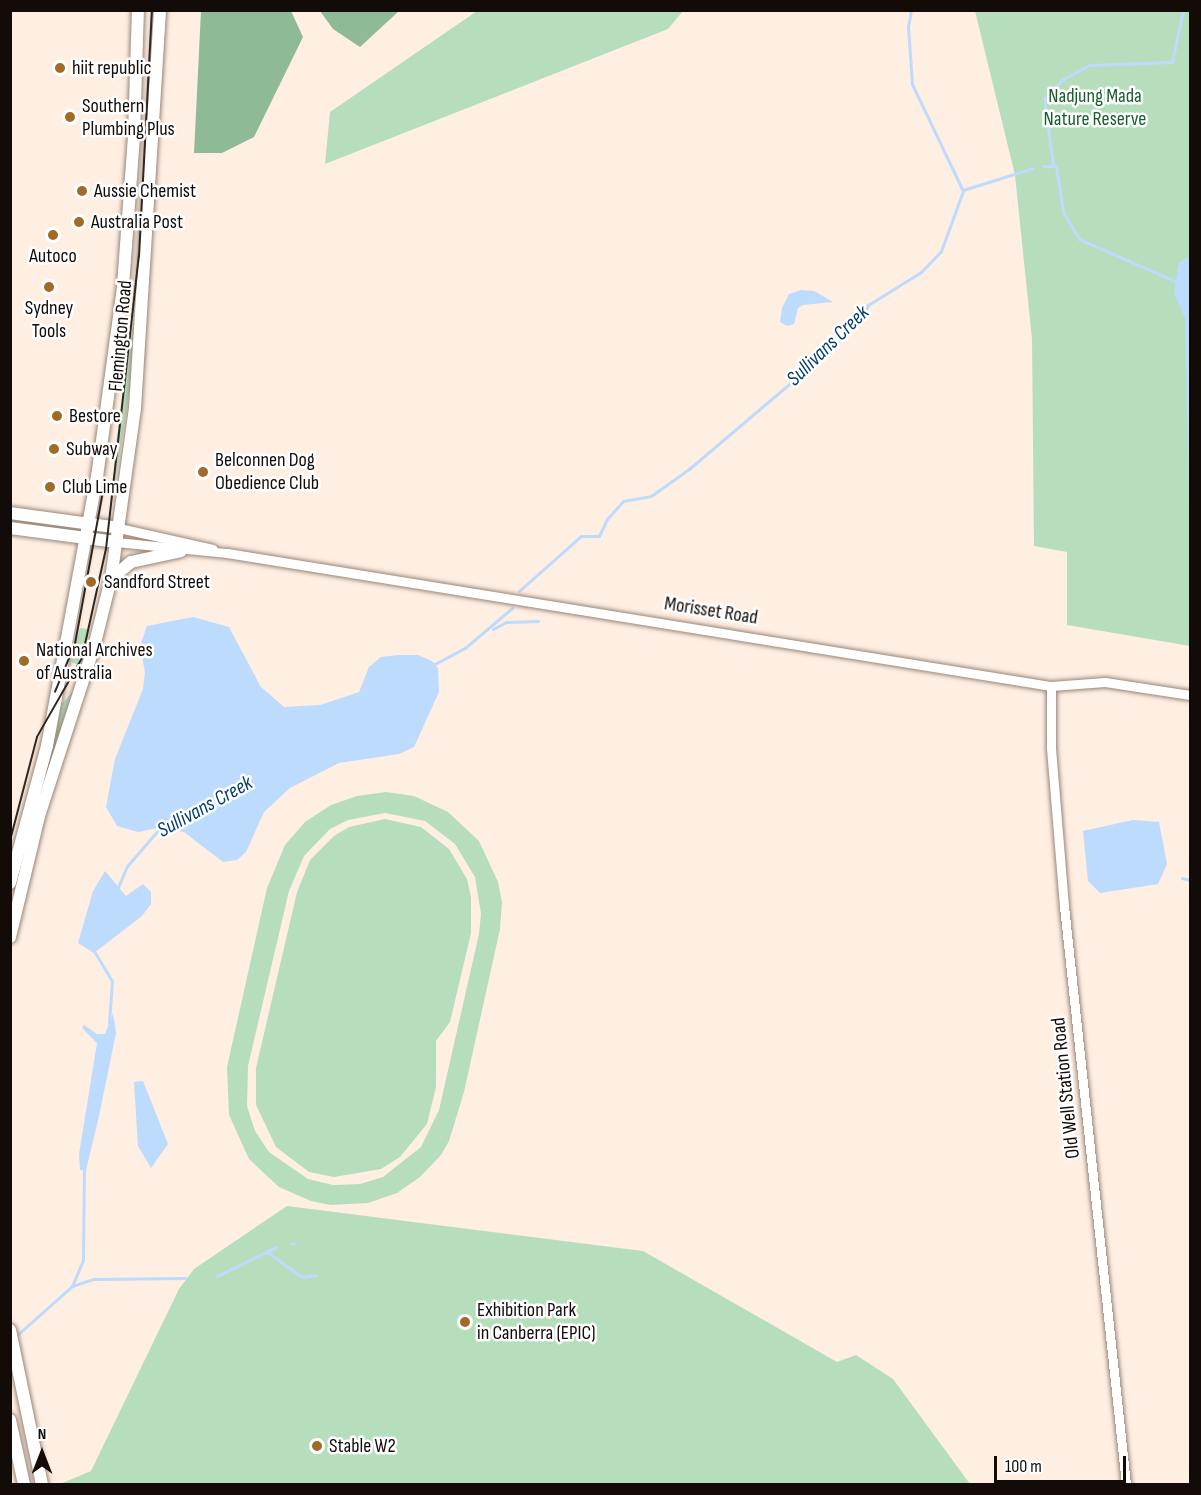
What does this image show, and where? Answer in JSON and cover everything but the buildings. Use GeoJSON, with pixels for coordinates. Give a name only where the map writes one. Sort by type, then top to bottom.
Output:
{"type":"FeatureCollection","features":[{"type":"Feature","properties":{"kind":"main road","name":"Flemington Road"},"geometry":{"type":"LineString","coordinates":[[10,884],[47,746],[87,525],[123,286],[134,135],[138,10]]}},
{"type":"Feature","properties":{"kind":"main road","name":"Flemington Road"},"geometry":{"type":"LineString","coordinates":[[10,937],[39,816],[94,647],[111,579],[135,408],[145,285],[160,10]]}},
{"type":"Feature","properties":{"kind":"main road"},"geometry":{"type":"LineString","coordinates":[[10,513],[87,525]]}},
{"type":"Feature","properties":{"kind":"main road","name":"Morisset Road"},"geometry":{"type":"LineString","coordinates":[[87,525],[119,528]]}},
{"type":"Feature","properties":{"kind":"main road"},"geometry":{"type":"LineString","coordinates":[[10,528],[116,542]]}},
{"type":"Feature","properties":{"kind":"main road"},"geometry":{"type":"LineString","coordinates":[[111,579],[130,562],[181,551]]}},
{"type":"Feature","properties":{"kind":"main road"},"geometry":{"type":"LineString","coordinates":[[10,1330],[42,1485]]}},
{"type":"Feature","properties":{"kind":"main road"},"geometry":{"type":"LineString","coordinates":[[10,1420],[24,1485]]}},
{"type":"Feature","properties":{"kind":"street","name":"Morisset Road"},"geometry":{"type":"LineString","coordinates":[[119,528],[166,536],[226,553]]}},
{"type":"Feature","properties":{"kind":"street","name":"Morisset Road"},"geometry":{"type":"LineString","coordinates":[[116,542],[181,551],[226,553],[1051,686],[1105,682],[1191,694]]}},
{"type":"Feature","properties":{"kind":"street","name":"Old Well Station Road"},"geometry":{"type":"LineString","coordinates":[[1051,686],[1051,744],[1063,895],[1126,1485]]}},
{"type":"Feature","properties":{"kind":"green space"},"geometry":{"type":"Polygon","coordinates":[[[201,11],[291,11],[303,37],[254,137],[222,153],[194,153],[201,11]]]}},
{"type":"Feature","properties":{"kind":"green space"},"geometry":{"type":"Polygon","coordinates":[[[320,11],[399,11],[360,47],[333,29],[320,11]]]}},
{"type":"Feature","properties":{"kind":"green space"},"geometry":{"type":"Polygon","coordinates":[[[477,11],[683,11],[668,29],[325,164],[330,112],[477,11]]]}},
{"type":"Feature","properties":{"kind":"green space","name":"Nadjung Mada Nature Reserve"},"geometry":{"type":"Polygon","coordinates":[[[975,11],[1190,11],[1190,646],[1067,625],[1067,552],[1034,546],[1032,339],[1015,175],[975,11]]]}},
{"type":"Feature","properties":{"kind":"green space"},"geometry":{"type":"Polygon","coordinates":[[[135,314],[132,374],[113,498],[116,443],[135,314]]]}},
{"type":"Feature","properties":{"kind":"green space"},"geometry":{"type":"Polygon","coordinates":[[[80,628],[88,629],[78,665],[71,662],[80,628]]]}},
{"type":"Feature","properties":{"kind":"green space"},"geometry":{"type":"Polygon","coordinates":[[[75,689],[11,914],[59,707],[75,689]]]}},
{"type":"Feature","properties":{"kind":"green space"},"geometry":{"type":"Polygon","coordinates":[[[386,792],[414,796],[448,812],[479,841],[498,882],[502,902],[500,929],[464,1092],[449,1141],[441,1155],[420,1177],[397,1193],[368,1203],[330,1205],[311,1201],[279,1187],[249,1159],[229,1115],[227,1067],[267,888],[285,845],[305,822],[331,805],[357,796],[386,792]],[[385,813],[348,820],[330,829],[304,856],[289,891],[248,1066],[247,1106],[255,1131],[269,1152],[308,1179],[333,1185],[360,1184],[383,1177],[421,1147],[439,1110],[479,934],[481,914],[475,877],[455,844],[425,821],[385,813]]]}},
{"type":"Feature","properties":{"kind":"green space"},"geometry":{"type":"Polygon","coordinates":[[[385,819],[421,827],[449,849],[467,879],[471,897],[471,933],[450,1022],[436,1041],[436,1087],[427,1124],[400,1157],[381,1169],[334,1177],[309,1172],[276,1147],[256,1105],[256,1068],[297,892],[310,860],[334,836],[349,827],[385,819]]]}},
{"type":"Feature","properties":{"kind":"green space","name":"Exhibition Park in Canberra (EPIC)"},"geometry":{"type":"Polygon","coordinates":[[[287,1206],[643,1251],[837,1362],[856,1355],[893,1379],[970,1484],[60,1484],[91,1471],[179,1289],[194,1269],[287,1206]]]}},
{"type":"Feature","properties":{"kind":"water"},"geometry":{"type":"Polygon","coordinates":[[[1190,257],[1190,550],[1185,318],[1174,293],[1179,262],[1190,257]]]}},
{"type":"Feature","properties":{"kind":"water"},"geometry":{"type":"Polygon","coordinates":[[[801,290],[814,291],[833,302],[803,305],[798,308],[794,324],[787,326],[780,322],[782,308],[789,294],[801,290]]]}},
{"type":"Feature","properties":{"kind":"water"},"geometry":{"type":"Polygon","coordinates":[[[193,617],[229,627],[261,687],[284,707],[320,705],[359,692],[369,667],[381,657],[399,655],[418,655],[432,661],[438,668],[439,692],[414,747],[399,754],[339,763],[290,788],[264,812],[246,852],[237,860],[223,862],[184,832],[158,828],[138,832],[117,826],[106,807],[115,759],[143,689],[145,672],[140,646],[147,626],[193,617]]]}},
{"type":"Feature","properties":{"kind":"water"},"geometry":{"type":"Polygon","coordinates":[[[1133,820],[1159,822],[1167,864],[1158,884],[1100,893],[1088,881],[1083,831],[1133,820]]]}},
{"type":"Feature","properties":{"kind":"water"},"geometry":{"type":"Polygon","coordinates":[[[105,871],[126,896],[143,884],[151,892],[151,904],[142,916],[94,953],[78,943],[93,891],[105,871]]]}},
{"type":"Feature","properties":{"kind":"water"},"geometry":{"type":"Polygon","coordinates":[[[113,1013],[116,1033],[99,1116],[86,1170],[80,1170],[79,1154],[97,1043],[82,1028],[84,1025],[97,1034],[105,1034],[113,1013]]]}},
{"type":"Feature","properties":{"kind":"water"},"geometry":{"type":"Polygon","coordinates":[[[143,1081],[168,1144],[151,1168],[138,1146],[134,1082],[143,1081]]]}},
{"type":"Feature","properties":{"kind":"waterway","name":"Sullivans Creek"},"geometry":{"type":"LineString","coordinates":[[519,591],[581,536],[599,536],[607,519],[623,501],[651,496],[689,469],[820,358],[861,320],[868,305],[921,272],[941,251],[963,191],[912,84],[908,27],[911,10]]}},
{"type":"Feature","properties":{"kind":"waterway"},"geometry":{"type":"LineString","coordinates":[[1053,164],[1044,99],[1062,80],[1089,65],[1172,62],[1183,10]]}},
{"type":"Feature","properties":{"kind":"waterway"},"geometry":{"type":"LineString","coordinates":[[1043,166],[1056,166],[1063,212],[1079,239],[1179,283]]}},
{"type":"Feature","properties":{"kind":"waterway"},"geometry":{"type":"LineString","coordinates":[[963,190],[1033,168]]}},
{"type":"Feature","properties":{"kind":"waterway","name":"Sullivans Creek"},"geometry":{"type":"LineString","coordinates":[[431,666],[465,648],[512,608]]}},
{"type":"Feature","properties":{"kind":"waterway"},"geometry":{"type":"LineString","coordinates":[[493,629],[506,622],[538,621]]}},
{"type":"Feature","properties":{"kind":"waterway","name":"Sullivans Creek"},"geometry":{"type":"LineString","coordinates":[[116,892],[127,866],[161,827]]}},
{"type":"Feature","properties":{"kind":"waterway"},"geometry":{"type":"LineString","coordinates":[[1182,878],[1190,880]]}},
{"type":"Feature","properties":{"kind":"waterway","name":"Sullivans Creek"},"geometry":{"type":"LineString","coordinates":[[94,951],[112,981],[109,1023]]}},
{"type":"Feature","properties":{"kind":"waterway","name":"Sullivans Creek"},"geometry":{"type":"LineString","coordinates":[[16,1336],[72,1286],[83,1260],[84,1169]]}},
{"type":"Feature","properties":{"kind":"waterway"},"geometry":{"type":"LineString","coordinates":[[217,1276],[276,1247]]}},
{"type":"Feature","properties":{"kind":"waterway"},"geometry":{"type":"LineString","coordinates":[[267,1252],[302,1277],[316,1275]]}},
{"type":"Feature","properties":{"kind":"waterway"},"geometry":{"type":"LineString","coordinates":[[72,1286],[94,1279],[185,1278]]}},
{"type":"Feature","properties":{"kind":"tram line"},"geometry":{"type":"LineString","coordinates":[[10,841],[37,737],[82,658],[106,549],[139,257],[152,10]]}},
{"type":"Feature","properties":{"kind":"tram line"},"geometry":{"type":"LineString","coordinates":[[55,692],[75,644],[104,486]]}},
{"type":"Feature","properties":{"kind":"place","name":"hiit republic"},"geometry":{"type":"Point","coordinates":[60,68]}},
{"type":"Feature","properties":{"kind":"place","name":"Southern Plumbing Plus"},"geometry":{"type":"Point","coordinates":[70,117]}},
{"type":"Feature","properties":{"kind":"place","name":"Aussie Chemist"},"geometry":{"type":"Point","coordinates":[82,191]}},
{"type":"Feature","properties":{"kind":"place","name":"Australia Post"},"geometry":{"type":"Point","coordinates":[79,222]}},
{"type":"Feature","properties":{"kind":"place","name":"Autoco"},"geometry":{"type":"Point","coordinates":[53,235]}},
{"type":"Feature","properties":{"kind":"place","name":"Sydney Tools"},"geometry":{"type":"Point","coordinates":[49,287]}},
{"type":"Feature","properties":{"kind":"place","name":"Bestore"},"geometry":{"type":"Point","coordinates":[57,416]}},
{"type":"Feature","properties":{"kind":"place","name":"Subway"},"geometry":{"type":"Point","coordinates":[54,449]}},
{"type":"Feature","properties":{"kind":"place","name":"Belconnen Dog Obedience Club"},"geometry":{"type":"Point","coordinates":[203,472]}},
{"type":"Feature","properties":{"kind":"place","name":"Club Lime"},"geometry":{"type":"Point","coordinates":[50,487]}},
{"type":"Feature","properties":{"kind":"place","name":"Sandford Street"},"geometry":{"type":"Point","coordinates":[91,582]}},
{"type":"Feature","properties":{"kind":"place","name":"National Archives of Australia"},"geometry":{"type":"Point","coordinates":[24,661]}},
{"type":"Feature","properties":{"kind":"place","name":"Exhibition Park in Canberra (EPIC)"},"geometry":{"type":"Point","coordinates":[465,1322]}},
{"type":"Feature","properties":{"kind":"place","name":"Stable W2"},"geometry":{"type":"Point","coordinates":[317,1446]}}]}
